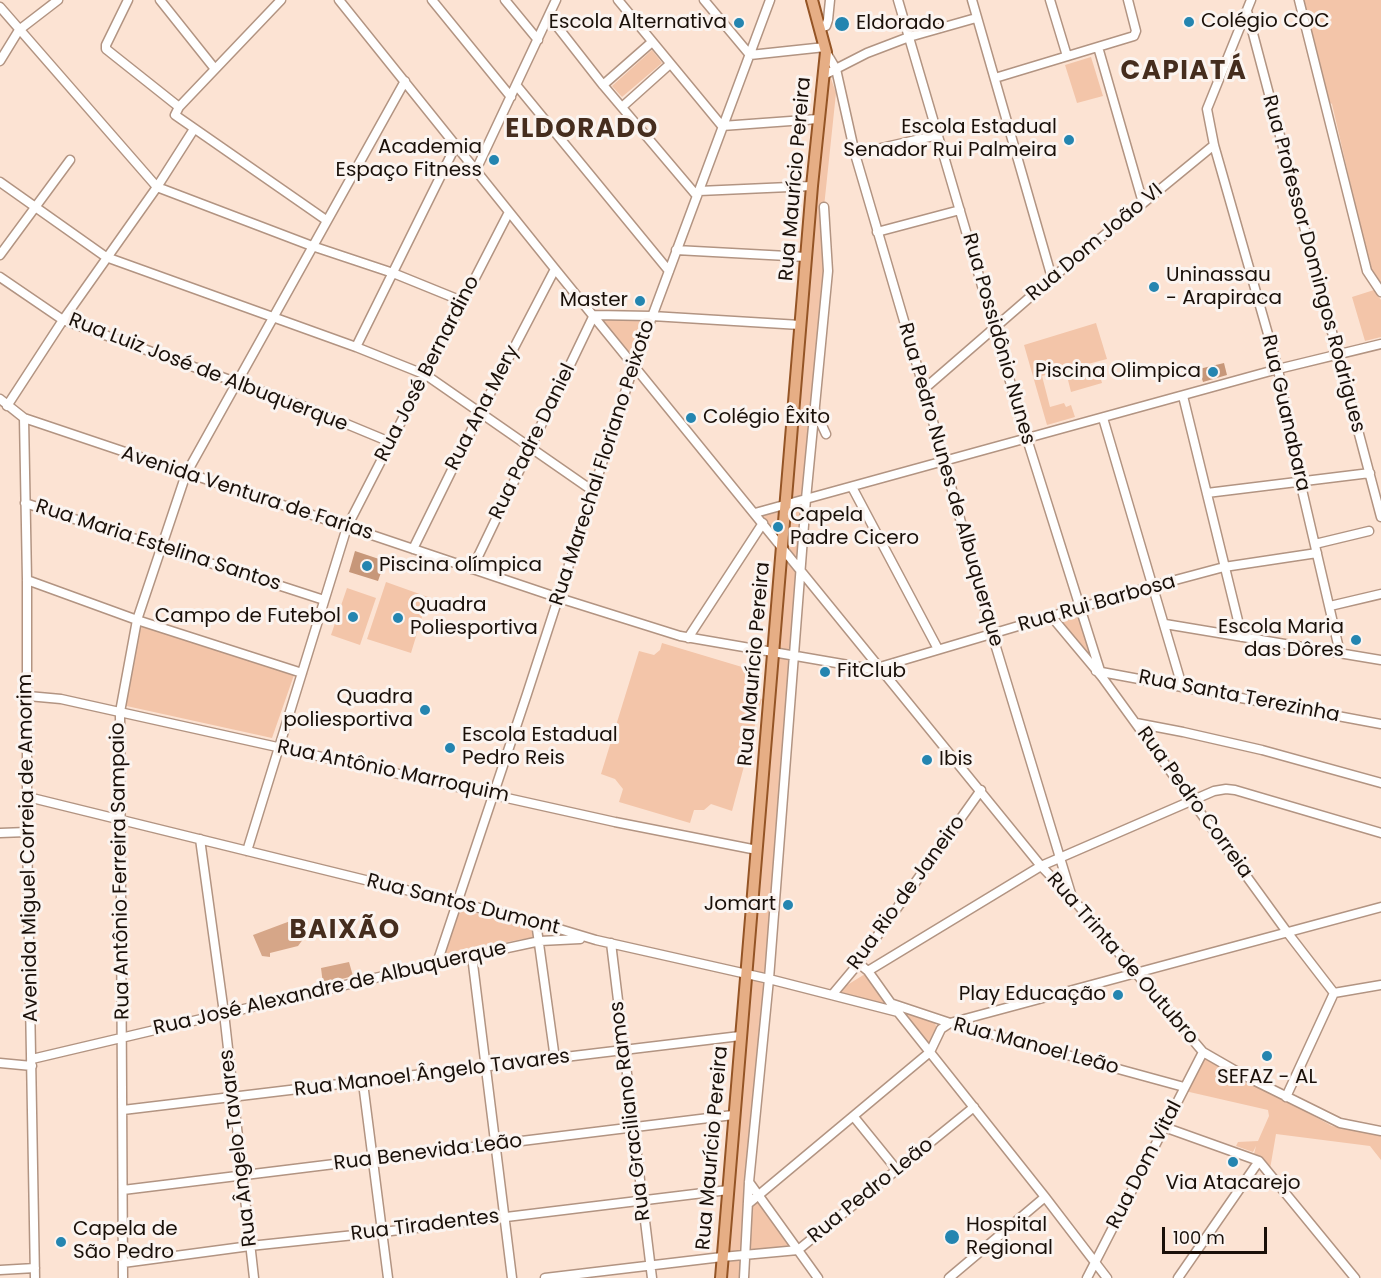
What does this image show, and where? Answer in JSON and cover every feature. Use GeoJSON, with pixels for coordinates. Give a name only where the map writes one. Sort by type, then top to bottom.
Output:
{"type":"FeatureCollection","features":[{"type":"Feature","properties":{"kind":"main road","name":"Rua Maurício Pereira"},"geometry":{"type":"LineString","coordinates":[[721,1278],[800,325],[824,75],[825,50],[812,0]]}},
{"type":"Feature","properties":{"kind":"street"},"geometry":{"type":"LineString","coordinates":[[0,61],[19,30],[58,0]]}},
{"type":"Feature","properties":{"kind":"street"},"geometry":{"type":"LineString","coordinates":[[128,0],[106,49],[177,111],[194,129],[326,220]]}},
{"type":"Feature","properties":{"kind":"street"},"geometry":{"type":"LineString","coordinates":[[159,0],[215,69]]}},
{"type":"Feature","properties":{"kind":"street"},"geometry":{"type":"LineString","coordinates":[[177,111],[281,0]]}},
{"type":"Feature","properties":{"kind":"street","name":"Rua Trinta de Outubro"},"geometry":{"type":"LineString","coordinates":[[339,0],[1041,866],[1072,898],[1203,1052]]}},
{"type":"Feature","properties":{"kind":"street"},"geometry":{"type":"LineString","coordinates":[[432,0],[511,98]]}},
{"type":"Feature","properties":{"kind":"street"},"geometry":{"type":"LineString","coordinates":[[505,0],[538,40]]}},
{"type":"Feature","properties":{"kind":"street"},"geometry":{"type":"LineString","coordinates":[[476,170],[556,0]]}},
{"type":"Feature","properties":{"kind":"street"},"geometry":{"type":"LineString","coordinates":[[618,0],[722,126],[818,119]]}},
{"type":"Feature","properties":{"kind":"street"},"geometry":{"type":"LineString","coordinates":[[704,0],[750,55],[825,50]]}},
{"type":"Feature","properties":{"kind":"street","name":"Rua Marechal Floriano Peixoto"},"geometry":{"type":"LineString","coordinates":[[437,963],[634,365],[770,0]]}},
{"type":"Feature","properties":{"kind":"street"},"geometry":{"type":"LineString","coordinates":[[820,28],[826,26],[830,0]]}},
{"type":"Feature","properties":{"kind":"street","name":"Rua Possidônio Nunes"},"geometry":{"type":"LineString","coordinates":[[898,0],[1027,439],[1099,673]]}},
{"type":"Feature","properties":{"kind":"street"},"geometry":{"type":"LineString","coordinates":[[972,0],[1052,278]]}},
{"type":"Feature","properties":{"kind":"street"},"geometry":{"type":"LineString","coordinates":[[1050,0],[1067,56]]}},
{"type":"Feature","properties":{"kind":"street"},"geometry":{"type":"LineString","coordinates":[[995,78],[1135,35],[1128,0]]}},
{"type":"Feature","properties":{"kind":"street"},"geometry":{"type":"LineString","coordinates":[[1246,11],[1251,0]]}},
{"type":"Feature","properties":{"kind":"street"},"geometry":{"type":"LineString","coordinates":[[1299,0],[1367,271],[1381,292]]}},
{"type":"Feature","properties":{"kind":"street"},"geometry":{"type":"LineString","coordinates":[[0,7],[157,187],[312,246],[393,273],[462,301]]}},
{"type":"Feature","properties":{"kind":"street","name":"Rua Guanabara"},"geometry":{"type":"LineString","coordinates":[[1246,11],[1208,105],[1214,145],[1278,369],[1300,481],[1340,653]]}},
{"type":"Feature","properties":{"kind":"street","name":"Rua Professor Domingos Rodrigues"},"geometry":{"type":"LineString","coordinates":[[1246,11],[1381,517]]}},
{"type":"Feature","properties":{"kind":"street"},"geometry":{"type":"LineString","coordinates":[[549,16],[603,85],[698,194],[812,186]]}},
{"type":"Feature","properties":{"kind":"street"},"geometry":{"type":"LineString","coordinates":[[824,75],[867,53],[909,37],[976,18]]}},
{"type":"Feature","properties":{"kind":"street"},"geometry":{"type":"LineString","coordinates":[[603,85],[652,42]]}},
{"type":"Feature","properties":{"kind":"street"},"geometry":{"type":"LineString","coordinates":[[1098,47],[1143,203]]}},
{"type":"Feature","properties":{"kind":"street","name":"Rua Pedro Nunes de Albuquerque"},"geometry":{"type":"LineString","coordinates":[[825,50],[836,69],[855,154],[877,232],[924,389],[992,634],[1072,898]]}},
{"type":"Feature","properties":{"kind":"street"},"geometry":{"type":"LineString","coordinates":[[622,106],[670,64]]}},
{"type":"Feature","properties":{"kind":"street","name":"Rua Antônio Ferreira Sampaio"},"geometry":{"type":"LineString","coordinates":[[123,1278],[120,712],[137,620],[186,474],[405,81]]}},
{"type":"Feature","properties":{"kind":"street"},"geometry":{"type":"LineString","coordinates":[[517,86],[669,271]]}},
{"type":"Feature","properties":{"kind":"street"},"geometry":{"type":"LineString","coordinates":[[7,406],[194,129]]}},
{"type":"Feature","properties":{"kind":"street"},"geometry":{"type":"LineString","coordinates":[[855,154],[938,135]]}},
{"type":"Feature","properties":{"kind":"street","name":"Rua Dom João VI"},"geometry":{"type":"LineString","coordinates":[[924,389],[1052,278],[1214,145]]}},
{"type":"Feature","properties":{"kind":"street"},"geometry":{"type":"LineString","coordinates":[[356,347],[456,146]]}},
{"type":"Feature","properties":{"kind":"street"},"geometry":{"type":"LineString","coordinates":[[0,255],[70,160]]}},
{"type":"Feature","properties":{"kind":"street"},"geometry":{"type":"LineString","coordinates":[[0,182],[106,257],[356,347],[426,375],[593,491]]}},
{"type":"Feature","properties":{"kind":"street","name":"Rua Maurício Pereira"},"geometry":{"type":"LineString","coordinates":[[744,1278],[749,1182],[769,979],[806,499],[828,271],[824,207]]}},
{"type":"Feature","properties":{"kind":"street"},"geometry":{"type":"LineString","coordinates":[[877,232],[960,210]]}},
{"type":"Feature","properties":{"kind":"street","name":"Rua José Bernardino"},"geometry":{"type":"LineString","coordinates":[[247,851],[347,527],[509,212]]}},
{"type":"Feature","properties":{"kind":"street"},"geometry":{"type":"LineString","coordinates":[[676,250],[806,257]]}},
{"type":"Feature","properties":{"kind":"street","name":"Rua Ana Mery"},"geometry":{"type":"LineString","coordinates":[[413,549],[555,269]]}},
{"type":"Feature","properties":{"kind":"street","name":"Rua Luiz José de Albuquerque"},"geometry":{"type":"LineString","coordinates":[[0,277],[63,320],[308,408],[390,442]]}},
{"type":"Feature","properties":{"kind":"street"},"geometry":{"type":"LineString","coordinates":[[594,315],[652,316],[800,325]]}},
{"type":"Feature","properties":{"kind":"street","name":"Rua Padre Daniel"},"geometry":{"type":"LineString","coordinates":[[472,569],[594,315]]}},
{"type":"Feature","properties":{"kind":"street"},"geometry":{"type":"LineString","coordinates":[[755,513],[1278,369],[1381,344]]}},
{"type":"Feature","properties":{"kind":"street"},"geometry":{"type":"LineString","coordinates":[[1183,396],[1242,637]]}},
{"type":"Feature","properties":{"kind":"street","name":"Avenida Ventura de Farias"},"geometry":{"type":"LineString","coordinates":[[0,399],[24,418],[559,598],[688,638],[774,654],[882,669]]}},
{"type":"Feature","properties":{"kind":"street"},"geometry":{"type":"LineString","coordinates":[[815,410],[825,434]]}},
{"type":"Feature","properties":{"kind":"street","name":"Avenida Miguel Correia de Amorim"},"geometry":{"type":"LineString","coordinates":[[24,418],[28,696],[27,832],[35,1278]]}},
{"type":"Feature","properties":{"kind":"street"},"geometry":{"type":"LineString","coordinates":[[1103,418],[1182,686]]}},
{"type":"Feature","properties":{"kind":"street"},"geometry":{"type":"LineString","coordinates":[[1207,493],[1370,472]]}},
{"type":"Feature","properties":{"kind":"street"},"geometry":{"type":"LineString","coordinates":[[852,487],[938,649]]}},
{"type":"Feature","properties":{"kind":"street","name":"Rua Maria Estelina Santos"},"geometry":{"type":"LineString","coordinates":[[25,502],[324,600]]}},
{"type":"Feature","properties":{"kind":"street"},"geometry":{"type":"LineString","coordinates":[[688,638],[763,523]]}},
{"type":"Feature","properties":{"kind":"street","name":"Rua Rui Barbosa"},"geometry":{"type":"LineString","coordinates":[[882,669],[938,649],[1153,586],[1224,567],[1316,548],[1369,531]]}},
{"type":"Feature","properties":{"kind":"street"},"geometry":{"type":"LineString","coordinates":[[27,580],[137,620],[302,674]]}},
{"type":"Feature","properties":{"kind":"street"},"geometry":{"type":"LineString","coordinates":[[1330,606],[1381,594]]}},
{"type":"Feature","properties":{"kind":"street","name":"Rua Pedro Correia"},"geometry":{"type":"LineString","coordinates":[[1051,616],[1099,673],[1334,993]]}},
{"type":"Feature","properties":{"kind":"street"},"geometry":{"type":"LineString","coordinates":[[1165,624],[1381,660]]}},
{"type":"Feature","properties":{"kind":"street"},"geometry":{"type":"LineString","coordinates":[[854,666],[864,660],[868,652]]}},
{"type":"Feature","properties":{"kind":"street","name":"Rua Santa Terezinha"},"geometry":{"type":"LineString","coordinates":[[1099,673],[1182,686],[1381,724]]}},
{"type":"Feature","properties":{"kind":"street","name":"Rua Antônio Marroquim"},"geometry":{"type":"LineString","coordinates":[[28,696],[60,699],[615,822],[757,850]]}},
{"type":"Feature","properties":{"kind":"street"},"geometry":{"type":"LineString","coordinates":[[1136,723],[1262,750],[1381,783]]}},
{"type":"Feature","properties":{"kind":"street"},"geometry":{"type":"LineString","coordinates":[[868,971],[1041,866],[1214,790],[1226,789],[1381,833]]}},
{"type":"Feature","properties":{"kind":"street","name":"Rua Rio de Janeiro"},"geometry":{"type":"LineString","coordinates":[[832,995],[858,963],[981,790]]}},
{"type":"Feature","properties":{"kind":"street","name":"Rua Santos Dumont"},"geometry":{"type":"LineString","coordinates":[[28,797],[536,922],[596,940],[769,979],[898,1012]]}},
{"type":"Feature","properties":{"kind":"street"},"geometry":{"type":"LineString","coordinates":[[0,833],[27,832]]}},
{"type":"Feature","properties":{"kind":"street","name":"Rua Ângelo Tavares"},"geometry":{"type":"LineString","coordinates":[[200,839],[224,1013],[254,1278]]}},
{"type":"Feature","properties":{"kind":"street"},"geometry":{"type":"LineString","coordinates":[[748,1204],[930,1052],[941,1029],[950,1023],[1381,907]]}},
{"type":"Feature","properties":{"kind":"street"},"geometry":{"type":"LineString","coordinates":[[536,922],[555,1059]]}},
{"type":"Feature","properties":{"kind":"street","name":"Rua José Alexandre de Albuquerque"},"geometry":{"type":"LineString","coordinates":[[0,1063],[32,1062],[123,1037],[540,941],[570,938],[596,940]]}},
{"type":"Feature","properties":{"kind":"street","name":"Rua Graciliano Ramos"},"geometry":{"type":"LineString","coordinates":[[611,943],[652,1278]]}},
{"type":"Feature","properties":{"kind":"street"},"geometry":{"type":"LineString","coordinates":[[472,956],[512,1278]]}},
{"type":"Feature","properties":{"kind":"street"},"geometry":{"type":"LineString","coordinates":[[858,963],[868,971],[1107,1278]]}},
{"type":"Feature","properties":{"kind":"street"},"geometry":{"type":"LineString","coordinates":[[1286,1097],[1334,993],[1381,985]]}},
{"type":"Feature","properties":{"kind":"street","name":"Rua Manoel Leão"},"geometry":{"type":"LineString","coordinates":[[890,1002],[900,1008],[950,1023],[1184,1087]]}},
{"type":"Feature","properties":{"kind":"street","name":"Rua Manoel Ângelo Tavares"},"geometry":{"type":"LineString","coordinates":[[123,1110],[740,1036]]}},
{"type":"Feature","properties":{"kind":"street"},"geometry":{"type":"LineString","coordinates":[[1203,1052],[1340,1123],[1381,1131]]}},
{"type":"Feature","properties":{"kind":"street","name":"Rua Dom Vital"},"geometry":{"type":"LineString","coordinates":[[1087,1278],[1203,1052]]}},
{"type":"Feature","properties":{"kind":"street"},"geometry":{"type":"LineString","coordinates":[[363,1083],[388,1278]]}},
{"type":"Feature","properties":{"kind":"street","name":"Rua Pedro Leão"},"geometry":{"type":"LineString","coordinates":[[545,1278],[798,1250],[974,1107]]}},
{"type":"Feature","properties":{"kind":"street","name":"Rua Benevida Leão"},"geometry":{"type":"LineString","coordinates":[[123,1190],[733,1115]]}},
{"type":"Feature","properties":{"kind":"street"},"geometry":{"type":"LineString","coordinates":[[854,1117],[897,1170]]}},
{"type":"Feature","properties":{"kind":"street"},"geometry":{"type":"LineString","coordinates":[[1164,1127],[1259,1161],[1355,1278]]}},
{"type":"Feature","properties":{"kind":"street"},"geometry":{"type":"LineString","coordinates":[[1178,1278],[1259,1161]]}},
{"type":"Feature","properties":{"kind":"street"},"geometry":{"type":"LineString","coordinates":[[749,1182],[818,1278]]}},
{"type":"Feature","properties":{"kind":"street","name":"Rua Tiradentes"},"geometry":{"type":"LineString","coordinates":[[123,1263],[728,1190]]}},
{"type":"Feature","properties":{"kind":"street"},"geometry":{"type":"LineString","coordinates":[[950,1278],[1045,1197]]}},
{"type":"Feature","properties":{"kind":"street"},"geometry":{"type":"LineString","coordinates":[[0,1270],[35,1268]]}},
{"type":"Feature","properties":{"kind":"shaded area"},"geometry":{"type":"Polygon","coordinates":[[[1302,0],[1381,0],[1381,286],[1371,273],[1332,104],[1328,101],[1302,0]]]}},
{"type":"Feature","properties":{"kind":"shaded area"},"geometry":{"type":"Polygon","coordinates":[[[652,50],[662,63],[622,97],[612,86],[652,50]]]}},
{"type":"Feature","properties":{"kind":"shaded area"},"geometry":{"type":"Polygon","coordinates":[[[1091,57],[1103,96],[1077,103],[1065,65],[1091,57]]]}},
{"type":"Feature","properties":{"kind":"shaded area"},"geometry":{"type":"Polygon","coordinates":[[[829,73],[836,93],[824,207],[828,271],[748,1203],[759,1195],[798,1250],[745,1255],[744,1278],[721,1278],[782,548],[755,513],[786,504],[812,186],[829,73]]]}},
{"type":"Feature","properties":{"kind":"shaded area"},"geometry":{"type":"Polygon","coordinates":[[[1374,290],[1381,300],[1381,337],[1365,341],[1352,297],[1374,290]]]}},
{"type":"Feature","properties":{"kind":"shaded area"},"geometry":{"type":"Polygon","coordinates":[[[599,318],[646,318],[631,357],[599,318]]]}},
{"type":"Feature","properties":{"kind":"shaded area"},"geometry":{"type":"Polygon","coordinates":[[[1096,323],[1107,359],[1042,376],[1050,407],[1064,403],[1066,407],[1071,405],[1075,417],[1047,425],[1024,345],[1096,323]]]}},
{"type":"Feature","properties":{"kind":"shaded area","name":"Piscina Olimpica"},"geometry":{"type":"Polygon","coordinates":[[[1224,363],[1227,375],[1203,382],[1199,369],[1224,363]]]}},
{"type":"Feature","properties":{"kind":"shaded area"},"geometry":{"type":"Polygon","coordinates":[[[1099,372],[1102,383],[1071,392],[1068,380],[1099,372]]]}},
{"type":"Feature","properties":{"kind":"shaded area","name":"Piscina olímpica"},"geometry":{"type":"Polygon","coordinates":[[[355,551],[385,561],[378,581],[349,572],[355,551]]]}},
{"type":"Feature","properties":{"kind":"shaded area","name":"Quadra Poliesportiva"},"geometry":{"type":"Polygon","coordinates":[[[386,582],[428,597],[411,653],[367,639],[386,582]]]}},
{"type":"Feature","properties":{"kind":"shaded area","name":"Campo de Futebol"},"geometry":{"type":"Polygon","coordinates":[[[347,588],[376,598],[360,645],[331,635],[347,588]]]}},
{"type":"Feature","properties":{"kind":"shaded area"},"geometry":{"type":"Polygon","coordinates":[[[1079,609],[1100,672],[1051,616],[1079,609]]]}},
{"type":"Feature","properties":{"kind":"shaded area"},"geometry":{"type":"Polygon","coordinates":[[[140,625],[294,675],[272,738],[122,705],[140,625]]]}},
{"type":"Feature","properties":{"kind":"shaded area"},"geometry":{"type":"Polygon","coordinates":[[[662,643],[742,667],[754,675],[757,681],[758,698],[762,699],[732,811],[711,804],[704,810],[694,810],[690,823],[619,802],[623,789],[615,779],[601,774],[639,651],[654,655],[660,650],[662,643]]]}},
{"type":"Feature","properties":{"kind":"shaded area"},"geometry":{"type":"Polygon","coordinates":[[[459,909],[534,927],[535,938],[445,954],[459,909]]]}},
{"type":"Feature","properties":{"kind":"shaded area"},"geometry":{"type":"Polygon","coordinates":[[[293,920],[304,938],[298,946],[270,953],[270,957],[262,956],[253,935],[293,920]]]}},
{"type":"Feature","properties":{"kind":"shaded area"},"geometry":{"type":"Polygon","coordinates":[[[349,962],[353,976],[323,984],[321,968],[349,962]]]}},
{"type":"Feature","properties":{"kind":"shaded area"},"geometry":{"type":"Polygon","coordinates":[[[865,974],[885,1004],[836,992],[865,974]]]}},
{"type":"Feature","properties":{"kind":"shaded area"},"geometry":{"type":"Polygon","coordinates":[[[896,1008],[935,1023],[937,1029],[929,1046],[896,1008]]]}},
{"type":"Feature","properties":{"kind":"shaded area"},"geometry":{"type":"Polygon","coordinates":[[[1204,1056],[1332,1126],[1381,1135],[1381,1160],[1370,1146],[1276,1134],[1270,1169],[1261,1157],[1254,1154],[1256,1146],[1253,1152],[1236,1146],[1238,1142],[1258,1141],[1269,1116],[1268,1110],[1185,1091],[1204,1056]]]}},
{"type":"Feature","properties":{"kind":"place","name":"Colégio COC"},"geometry":{"type":"Point","coordinates":[1189,22]}},
{"type":"Feature","properties":{"kind":"place","name":"Escola Alternativa"},"geometry":{"type":"Point","coordinates":[739,23]}},
{"type":"Feature","properties":{"kind":"place","name":"Eldorado"},"geometry":{"type":"Point","coordinates":[842,24]}},
{"type":"Feature","properties":{"kind":"place","name":"Escola Estadual Senador Rui Palmeira"},"geometry":{"type":"Point","coordinates":[1069,140]}},
{"type":"Feature","properties":{"kind":"place","name":"Academia Espaço Fitness"},"geometry":{"type":"Point","coordinates":[494,160]}},
{"type":"Feature","properties":{"kind":"place","name":"Uninassau - Arapiraca"},"geometry":{"type":"Point","coordinates":[1154,287]}},
{"type":"Feature","properties":{"kind":"place","name":"Master"},"geometry":{"type":"Point","coordinates":[640,301]}},
{"type":"Feature","properties":{"kind":"place","name":"Piscina Olimpica"},"geometry":{"type":"Point","coordinates":[1213,372]}},
{"type":"Feature","properties":{"kind":"place","name":"Colégio Êxito"},"geometry":{"type":"Point","coordinates":[691,418]}},
{"type":"Feature","properties":{"kind":"place","name":"Capela Padre Cicero"},"geometry":{"type":"Point","coordinates":[778,527]}},
{"type":"Feature","properties":{"kind":"place","name":"Piscina olímpica"},"geometry":{"type":"Point","coordinates":[367,566]}},
{"type":"Feature","properties":{"kind":"place","name":"Campo de Futebol"},"geometry":{"type":"Point","coordinates":[353,617]}},
{"type":"Feature","properties":{"kind":"place","name":"Quadra Poliesportiva"},"geometry":{"type":"Point","coordinates":[398,618]}},
{"type":"Feature","properties":{"kind":"place","name":"Escola Maria das Dôres"},"geometry":{"type":"Point","coordinates":[1356,640]}},
{"type":"Feature","properties":{"kind":"place","name":"FitClub"},"geometry":{"type":"Point","coordinates":[825,672]}},
{"type":"Feature","properties":{"kind":"place","name":"Quadra poliesportiva"},"geometry":{"type":"Point","coordinates":[425,710]}},
{"type":"Feature","properties":{"kind":"place","name":"Escola Estadual Pedro Reis"},"geometry":{"type":"Point","coordinates":[450,748]}},
{"type":"Feature","properties":{"kind":"place","name":"Ibis"},"geometry":{"type":"Point","coordinates":[927,760]}},
{"type":"Feature","properties":{"kind":"place","name":"Jomart"},"geometry":{"type":"Point","coordinates":[788,905]}},
{"type":"Feature","properties":{"kind":"place","name":"Play Educação"},"geometry":{"type":"Point","coordinates":[1118,995]}},
{"type":"Feature","properties":{"kind":"place","name":"SEFAZ - AL"},"geometry":{"type":"Point","coordinates":[1267,1056]}},
{"type":"Feature","properties":{"kind":"place","name":"Via Atacarejo"},"geometry":{"type":"Point","coordinates":[1233,1162]}},
{"type":"Feature","properties":{"kind":"place","name":"Hospital Regional"},"geometry":{"type":"Point","coordinates":[952,1237]}},
{"type":"Feature","properties":{"kind":"place","name":"Capela de São Pedro"},"geometry":{"type":"Point","coordinates":[61,1242]}},
{"type":"Feature","properties":{"kind":"district","name":"CAPIATÁ"},"geometry":{"type":"Point","coordinates":[1184,72]}},
{"type":"Feature","properties":{"kind":"district","name":"ELDORADO"},"geometry":{"type":"Point","coordinates":[582,130]}},
{"type":"Feature","properties":{"kind":"district","name":"BAIXÃO"},"geometry":{"type":"Point","coordinates":[345,931]}}]}
